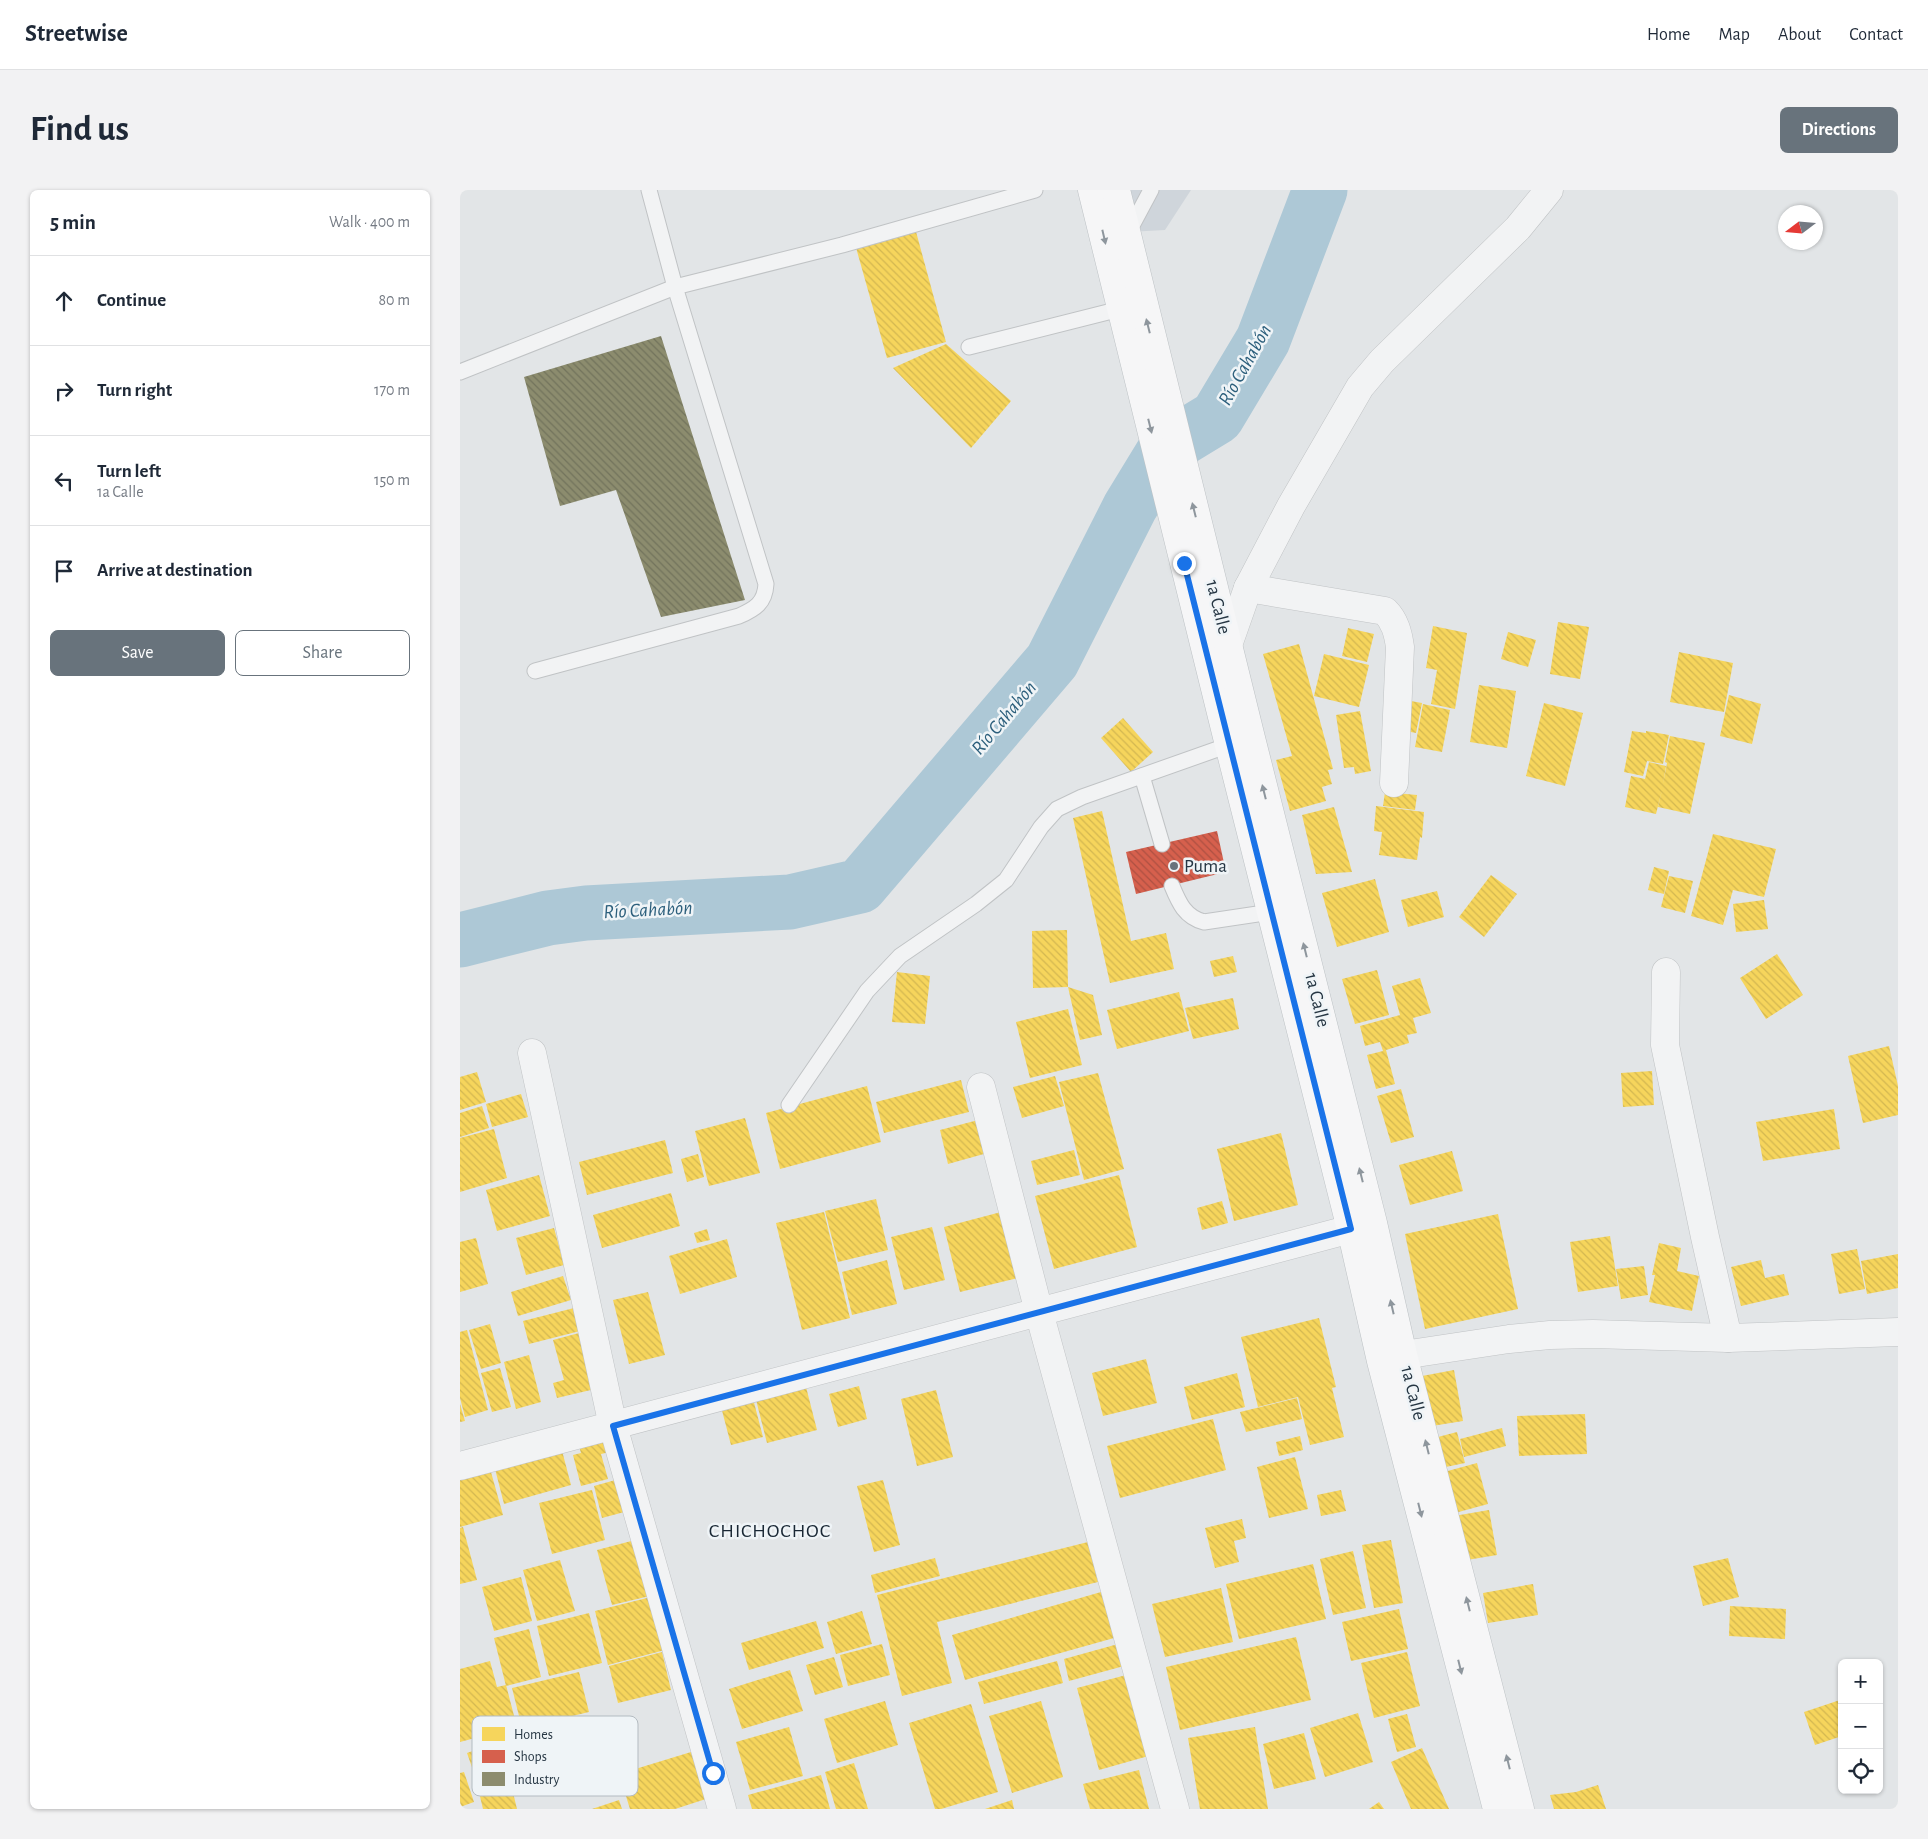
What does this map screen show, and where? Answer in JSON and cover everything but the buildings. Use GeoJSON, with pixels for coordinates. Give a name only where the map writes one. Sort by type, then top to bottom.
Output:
{"type":"FeatureCollection","features":[{"type":"Feature","properties":{"kind":"main road","name":"1a Calle"},"geometry":{"type":"LineString","coordinates":[[1092,190],[1120,309],[1149,376]]}},
{"type":"Feature","properties":{"kind":"main road","name":"1a Calle"},"geometry":{"type":"LineString","coordinates":[[1116,190],[1126,235],[1149,376],[1195,560],[1229,745],[1351,1229],[1381,1361],[1497,1809]]}},
{"type":"Feature","properties":{"kind":"main road","name":"1a Calle"},"geometry":{"type":"LineString","coordinates":[[1195,560],[1228,645],[1373,1223],[1403,1355],[1520,1809]]}},
{"type":"Feature","properties":{"kind":"street"},"geometry":{"type":"LineString","coordinates":[[1228,645],[1248,588],[1291,506],[1360,386],[1382,361],[1518,228],[1549,190]]}},
{"type":"Feature","properties":{"kind":"street"},"geometry":{"type":"LineString","coordinates":[[1248,588],[1385,611],[1391,618],[1396,627],[1400,647],[1394,783]]}},
{"type":"Feature","properties":{"kind":"street"},"geometry":{"type":"LineString","coordinates":[[1666,972],[1665,1045],[1728,1338]]}},
{"type":"Feature","properties":{"kind":"street"},"geometry":{"type":"LineString","coordinates":[[532,1053],[613,1426],[722,1809]]}},
{"type":"Feature","properties":{"kind":"street"},"geometry":{"type":"LineString","coordinates":[[981,1087],[1039,1312],[1175,1809]]}},
{"type":"Feature","properties":{"kind":"street"},"geometry":{"type":"LineString","coordinates":[[460,1466],[1351,1229]]}},
{"type":"Feature","properties":{"kind":"street"},"geometry":{"type":"LineString","coordinates":[[1403,1355],[1509,1339],[1550,1335],[1593,1334],[1728,1338],[1898,1332]]}},
{"type":"Feature","properties":{"kind":"lane"},"geometry":{"type":"LineString","coordinates":[[535,672],[739,616],[754,610],[765,596],[766,584],[675,287],[649,190]]}},
{"type":"Feature","properties":{"kind":"lane"},"geometry":{"type":"LineString","coordinates":[[460,372],[675,287],[842,245],[1035,190]]}},
{"type":"Feature","properties":{"kind":"lane"},"geometry":{"type":"LineString","coordinates":[[1126,235],[1151,190]]}},
{"type":"Feature","properties":{"kind":"lane"},"geometry":{"type":"LineString","coordinates":[[968,347],[1120,309]]}},
{"type":"Feature","properties":{"kind":"lane"},"geometry":{"type":"LineString","coordinates":[[789,1104],[867,991],[900,956],[976,904],[1006,880],[1041,827],[1057,809],[1082,797],[1229,745]]}},
{"type":"Feature","properties":{"kind":"lane"},"geometry":{"type":"LineString","coordinates":[[1142,776],[1162,844]]}},
{"type":"Feature","properties":{"kind":"lane"},"geometry":{"type":"LineString","coordinates":[[1172,886],[1182,909],[1196,920],[1204,922],[1271,912]]}},
{"type":"Feature","properties":{"kind":"shaded area"},"geometry":{"type":"Polygon","coordinates":[[[1119,190],[1191,190],[1165,230],[1128,232],[1119,190]]]}},
{"type":"Feature","properties":{"kind":"waterway","name":"Río Cahabón"},"geometry":{"type":"LineString","coordinates":[[460,940],[548,918],[586,913],[790,902],[860,886],[1052,661],[1130,507],[1166,448],[1217,417],[1263,340],[1320,190]]}},
{"type":"Feature","properties":{"kind":"place","name":"Puma"},"geometry":{"type":"Point","coordinates":[1174,866]}},
{"type":"Feature","properties":{"kind":"district","name":"CHICHOCHOC"},"geometry":{"type":"Point","coordinates":[770,1531]}},
{"type":"Feature","properties":{"kind":"route"},"geometry":{"type":"LineString","coordinates":[[713,1773],[613,1426],[1351,1229],[1184,563]]}}]}
